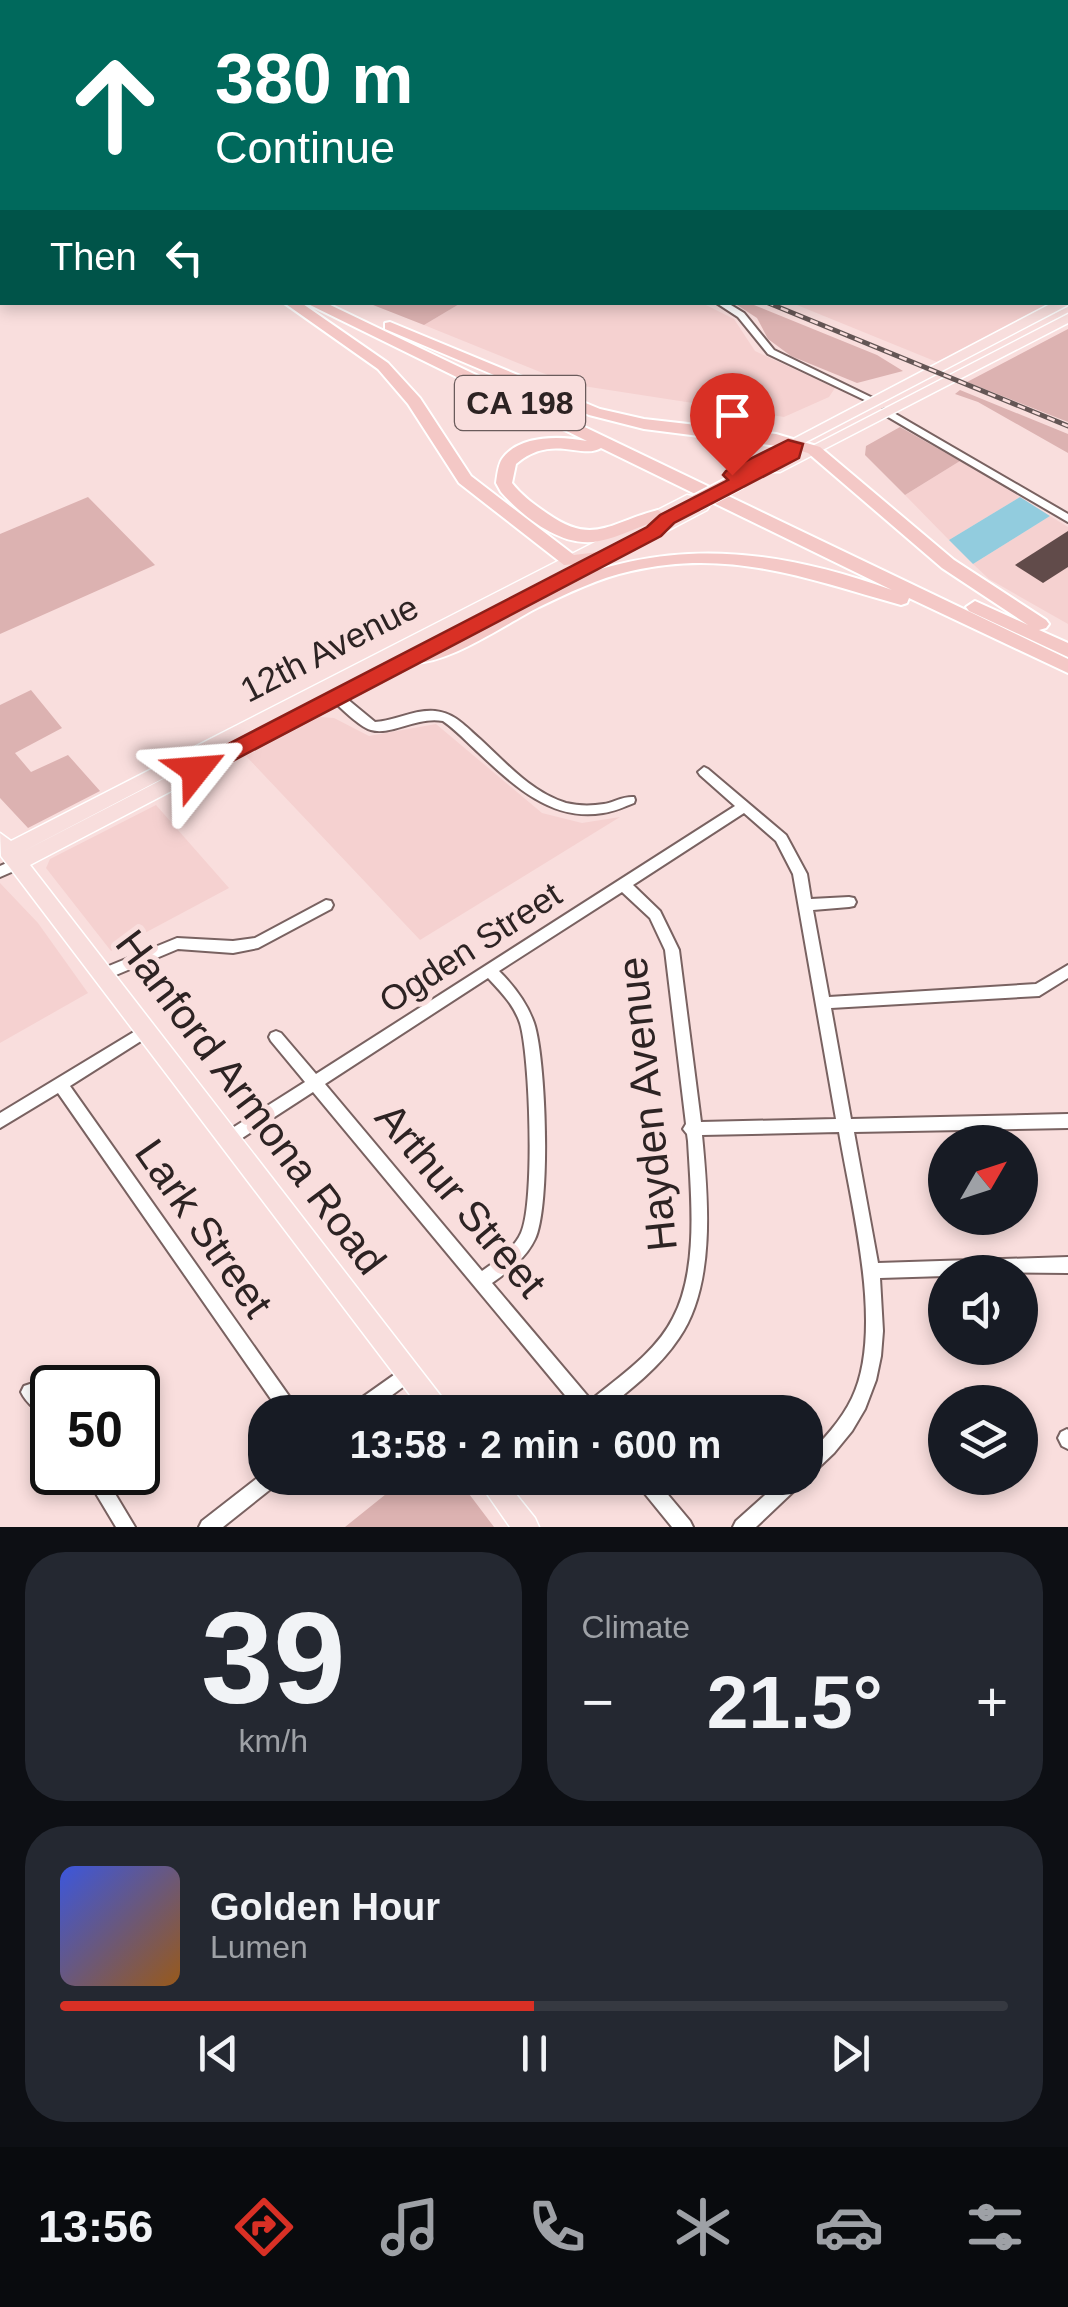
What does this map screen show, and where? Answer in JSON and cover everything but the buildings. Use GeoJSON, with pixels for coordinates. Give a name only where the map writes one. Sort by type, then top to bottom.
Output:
{"type":"FeatureCollection","features":[{"type":"Feature","properties":{"kind":"highway"},"geometry":{"type":"LineString","coordinates":[[294,305],[383,366],[414,401],[465,479],[570,561],[606,556]]}},
{"type":"Feature","properties":{"kind":"highway","name":"CA 198"},"geometry":{"type":"LineString","coordinates":[[317,305],[1068,669]]}},
{"type":"Feature","properties":{"kind":"highway","name":"CA 198"},"geometry":{"type":"LineString","coordinates":[[343,305],[1068,651]]}},
{"type":"Feature","properties":{"kind":"highway"},"geometry":{"type":"LineString","coordinates":[[361,314],[595,412],[644,424],[814,450],[968,579],[1068,639]]}},
{"type":"Feature","properties":{"kind":"highway"},"geometry":{"type":"LineString","coordinates":[[729,504],[571,443],[524,450],[503,472],[504,483],[516,498],[575,539],[600,538],[634,521],[656,523],[695,503],[740,479],[792,454],[794,444]]}},
{"type":"Feature","properties":{"kind":"highway"},"geometry":{"type":"LineString","coordinates":[[413,658],[438,652],[544,600],[623,568],[695,558],[800,570],[872,588],[1068,669]]}},
{"type":"Feature","properties":{"kind":"main road"},"geometry":{"type":"LineString","coordinates":[[794,444],[1017,323],[1060,305]]}},
{"type":"Feature","properties":{"kind":"main road"},"geometry":{"type":"LineString","coordinates":[[740,479],[814,450],[1068,318]]}},
{"type":"Feature","properties":{"kind":"main road"},"geometry":{"type":"LineString","coordinates":[[974,366],[981,357],[1026,332],[1017,323]]}},
{"type":"Feature","properties":{"kind":"main road"},"geometry":{"type":"LineString","coordinates":[[887,412],[889,404],[916,390],[918,380]]}},
{"type":"Feature","properties":{"kind":"main road","name":"12th Avenue"},"geometry":{"type":"LineString","coordinates":[[5,857],[331,692],[570,561],[656,523]]}},
{"type":"Feature","properties":{"kind":"main road","name":"12th Avenue"},"geometry":{"type":"LineString","coordinates":[[331,692],[413,658],[606,556],[656,523]]}},
{"type":"Feature","properties":{"kind":"main road","name":"Hanford Armona Road"},"geometry":{"type":"LineString","coordinates":[[5,857],[104,974],[425,1395]]}},
{"type":"Feature","properties":{"kind":"main road"},"geometry":{"type":"LineString","coordinates":[[501,1495],[526,1527]]}},
{"type":"Feature","properties":{"kind":"street"},"geometry":{"type":"LineString","coordinates":[[724,305],[740,315],[772,352],[874,401]]}},
{"type":"Feature","properties":{"kind":"street"},"geometry":{"type":"LineString","coordinates":[[887,412],[1068,520]]}},
{"type":"Feature","properties":{"kind":"street"},"geometry":{"type":"LineString","coordinates":[[331,692],[372,726],[396,725],[420,716],[446,718],[532,794],[558,809],[591,812],[629,800]]}},
{"type":"Feature","properties":{"kind":"street"},"geometry":{"type":"LineString","coordinates":[[704,772],[745,806],[791,853],[807,905],[842,1126],[871,1270],[878,1334],[870,1379],[842,1433],[823,1452]]}},
{"type":"Feature","properties":{"kind":"street","name":"Ogden Street"},"geometry":{"type":"LineString","coordinates":[[228,1139],[745,806]]}},
{"type":"Feature","properties":{"kind":"street","name":"Hayden Avenue"},"geometry":{"type":"LineString","coordinates":[[609,1395],[668,1342],[694,1288],[701,1239],[672,950],[655,915],[623,884]]}},
{"type":"Feature","properties":{"kind":"street"},"geometry":{"type":"LineString","coordinates":[[807,905],[849,902]]}},
{"type":"Feature","properties":{"kind":"street"},"geometry":{"type":"LineString","coordinates":[[104,974],[142,954],[177,943],[233,947],[264,941],[326,905]]}},
{"type":"Feature","properties":{"kind":"street"},"geometry":{"type":"LineString","coordinates":[[481,1282],[516,1254],[529,1236],[535,1200],[529,1028],[510,992],[490,970]]}},
{"type":"Feature","properties":{"kind":"street"},"geometry":{"type":"LineString","coordinates":[[824,1003],[1039,990],[1068,970]]}},
{"type":"Feature","properties":{"kind":"street"},"geometry":{"type":"LineString","coordinates":[[0,1121],[147,1030]]}},
{"type":"Feature","properties":{"kind":"street","name":"Arthur Street"},"geometry":{"type":"LineString","coordinates":[[276,1036],[576,1395]]}},
{"type":"Feature","properties":{"kind":"street","name":"Lark Street"},"geometry":{"type":"LineString","coordinates":[[60,1084],[278,1395]]}},
{"type":"Feature","properties":{"kind":"street"},"geometry":{"type":"LineString","coordinates":[[691,1129],[1068,1121]]}},
{"type":"Feature","properties":{"kind":"street"},"geometry":{"type":"LineString","coordinates":[[871,1270],[1068,1265]]}},
{"type":"Feature","properties":{"kind":"street"},"geometry":{"type":"LineString","coordinates":[[379,1395],[408,1373]]}},
{"type":"Feature","properties":{"kind":"street"},"geometry":{"type":"LineString","coordinates":[[106,1495],[126,1527]]}},
{"type":"Feature","properties":{"kind":"street"},"geometry":{"type":"LineString","coordinates":[[208,1527],[249,1495]]}},
{"type":"Feature","properties":{"kind":"street"},"geometry":{"type":"LineString","coordinates":[[657,1495],[684,1527]]}},
{"type":"Feature","properties":{"kind":"street"},"geometry":{"type":"LineString","coordinates":[[742,1527],[778,1495]]}},
{"type":"Feature","properties":{"kind":"shaded area"},"geometry":{"type":"Polygon","coordinates":[[[373,305],[458,305],[424,325],[373,305]]]}},
{"type":"Feature","properties":{"kind":"shaded area"},"geometry":{"type":"Polygon","coordinates":[[[458,305],[706,305],[734,319],[755,351],[835,388],[829,397],[784,417],[570,384],[424,325],[458,305]]]}},
{"type":"Feature","properties":{"kind":"shaded area"},"geometry":{"type":"Polygon","coordinates":[[[737,305],[754,305],[877,355],[903,371],[857,383],[791,356],[768,339],[757,318],[737,305]]]}},
{"type":"Feature","properties":{"kind":"shaded area"},"geometry":{"type":"Polygon","coordinates":[[[797,305],[1057,305],[937,362],[797,305]]]}},
{"type":"Feature","properties":{"kind":"shaded area"},"geometry":{"type":"Polygon","coordinates":[[[1068,329],[1068,422],[967,382],[1068,329]]]}},
{"type":"Feature","properties":{"kind":"shaded area"},"geometry":{"type":"Polygon","coordinates":[[[960,390],[1068,434],[1068,453],[978,402],[955,394],[960,390]]]}},
{"type":"Feature","properties":{"kind":"shaded area"},"geometry":{"type":"Polygon","coordinates":[[[900,427],[960,461],[905,495],[865,455],[866,446],[900,427]]]}},
{"type":"Feature","properties":{"kind":"shaded area"},"geometry":{"type":"Polygon","coordinates":[[[960,461],[1020,497],[949,540],[905,495],[960,461]]]}},
{"type":"Feature","properties":{"kind":"shaded area"},"geometry":{"type":"Polygon","coordinates":[[[88,497],[155,565],[0,634],[0,534],[88,497]]]}},
{"type":"Feature","properties":{"kind":"shaded area"},"geometry":{"type":"Polygon","coordinates":[[[1050,516],[1068,527],[1068,624],[989,579],[973,564],[1050,516]]]}},
{"type":"Feature","properties":{"kind":"shaded area"},"geometry":{"type":"Polygon","coordinates":[[[31,690],[62,728],[15,753],[31,772],[68,755],[100,791],[28,828],[0,798],[0,705],[31,690]]]}},
{"type":"Feature","properties":{"kind":"shaded area"},"geometry":{"type":"Polygon","coordinates":[[[320,717],[334,718],[369,736],[436,724],[542,813],[582,823],[620,817],[420,940],[246,756],[320,717]]]}},
{"type":"Feature","properties":{"kind":"shaded area"},"geometry":{"type":"Polygon","coordinates":[[[156,805],[229,888],[111,951],[46,868],[50,859],[156,805]]]}},
{"type":"Feature","properties":{"kind":"shaded area"},"geometry":{"type":"Polygon","coordinates":[[[0,883],[38,923],[88,993],[0,1043],[0,883]]]}},
{"type":"Feature","properties":{"kind":"shaded area"},"geometry":{"type":"Polygon","coordinates":[[[385,1495],[470,1495],[494,1527],[345,1527],[385,1495]]]}},
{"type":"Feature","properties":{"kind":"water"},"geometry":{"type":"Polygon","coordinates":[[[1020,497],[1050,516],[973,564],[949,540],[1020,497]]]}},
{"type":"Feature","properties":{"kind":"railway"},"geometry":{"type":"LineString","coordinates":[[773,305],[1068,426]]}},
{"type":"Feature","properties":{"kind":"route"},"geometry":{"type":"LineString","coordinates":[[196,770],[654,532],[667,519],[792,454],[796,450],[794,444],[732,475]]}}]}
